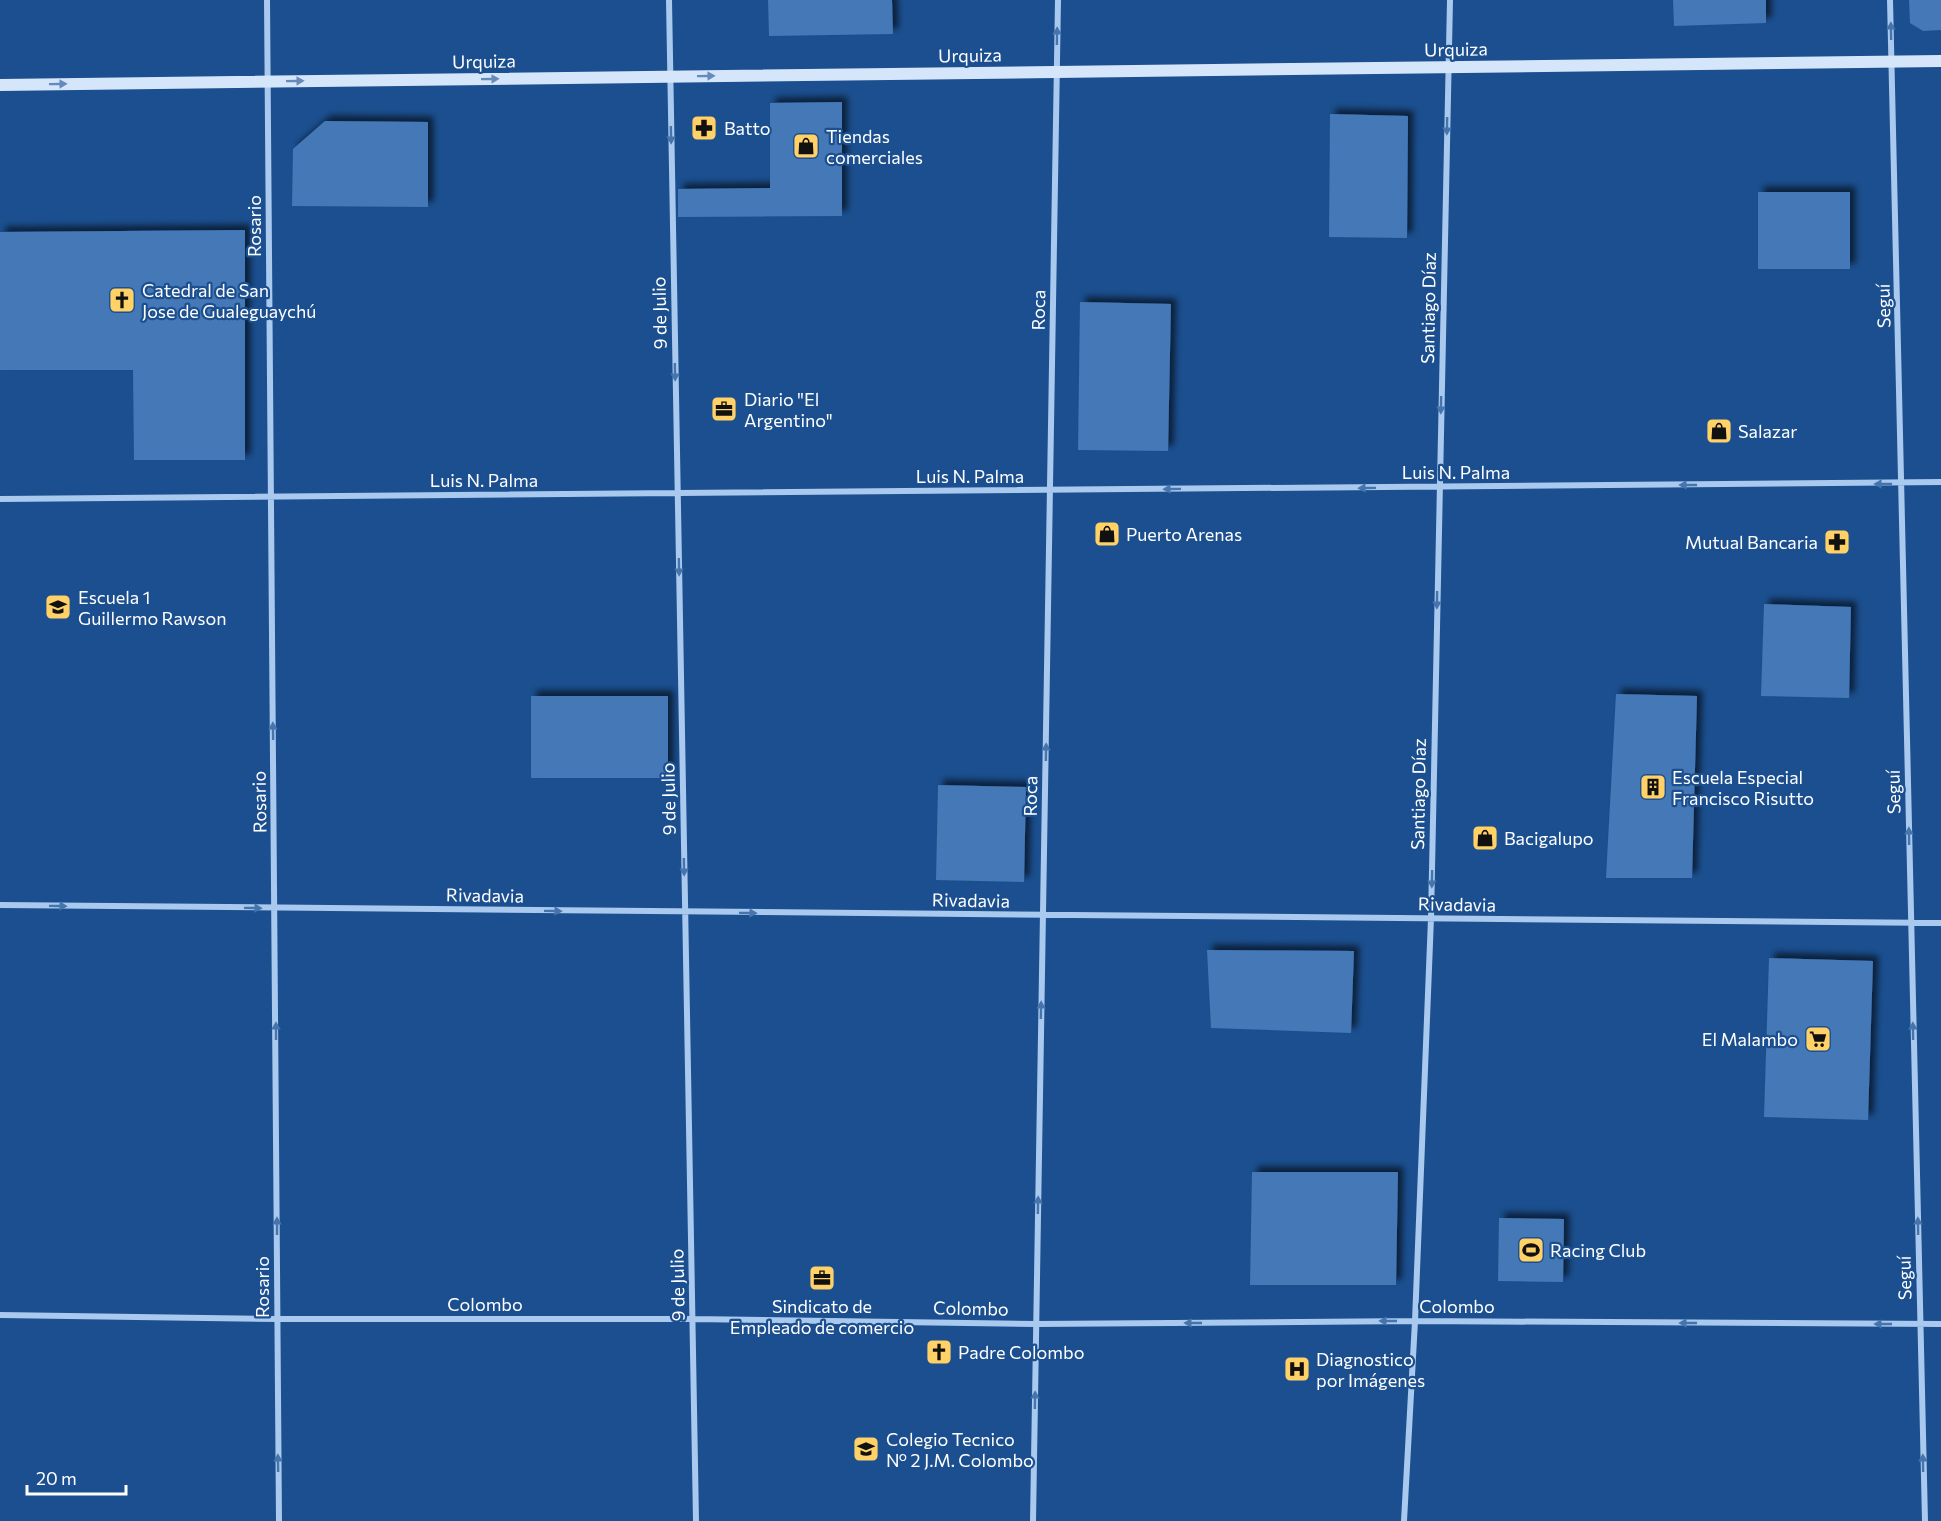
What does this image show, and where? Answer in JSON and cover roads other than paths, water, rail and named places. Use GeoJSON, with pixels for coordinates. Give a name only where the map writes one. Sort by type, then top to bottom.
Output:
{"type":"FeatureCollection","features":[{"type":"Feature","properties":{"kind":"street","name":"Rosario"},"geometry":{"type":"LineString","coordinates":[[267,0],[279,1521]]}},
{"type":"Feature","properties":{"kind":"street","name":"9 de Julio"},"geometry":{"type":"LineString","coordinates":[[669,0],[696,1521]]}},
{"type":"Feature","properties":{"kind":"street","name":"Roca"},"geometry":{"type":"LineString","coordinates":[[1033,1521],[1058,0]]}},
{"type":"Feature","properties":{"kind":"street","name":"Santiago Díaz"},"geometry":{"type":"LineString","coordinates":[[1404,1521],[1415,1321],[1431,918],[1450,0]]}},
{"type":"Feature","properties":{"kind":"street","name":"Seguí"},"geometry":{"type":"LineString","coordinates":[[1890,0],[1925,1521]]}},
{"type":"Feature","properties":{"kind":"street","name":"Urquiza"},"geometry":{"type":"LineString","coordinates":[[0,85],[1941,61]]}},
{"type":"Feature","properties":{"kind":"street","name":"Luis N. Palma"},"geometry":{"type":"LineString","coordinates":[[0,499],[1941,482]]}},
{"type":"Feature","properties":{"kind":"street","name":"Rivadavia"},"geometry":{"type":"LineString","coordinates":[[0,905],[1941,923]]}},
{"type":"Feature","properties":{"kind":"street","name":"Colombo"},"geometry":{"type":"LineString","coordinates":[[0,1314],[277,1319],[693,1318],[1036,1324],[1415,1321],[1941,1324]]}},
{"type":"Feature","properties":{"kind":"place","name":"Batto"},"geometry":{"type":"Point","coordinates":[704,128]}},
{"type":"Feature","properties":{"kind":"place","name":"Tiendas comerciales"},"geometry":{"type":"Point","coordinates":[806,146]}},
{"type":"Feature","properties":{"kind":"place","name":"Catedral de San Jose de Gualeguaychú"},"geometry":{"type":"Point","coordinates":[122,300]}},
{"type":"Feature","properties":{"kind":"place","name":"Diario \"El Argentino\""},"geometry":{"type":"Point","coordinates":[724,409]}},
{"type":"Feature","properties":{"kind":"place","name":"Salazar"},"geometry":{"type":"Point","coordinates":[1719,431]}},
{"type":"Feature","properties":{"kind":"place","name":"Puerto Arenas"},"geometry":{"type":"Point","coordinates":[1107,534]}},
{"type":"Feature","properties":{"kind":"place","name":"Mutual Bancaria"},"geometry":{"type":"Point","coordinates":[1837,542]}},
{"type":"Feature","properties":{"kind":"place","name":"Escuela 1 Guillermo Rawson"},"geometry":{"type":"Point","coordinates":[58,607]}},
{"type":"Feature","properties":{"kind":"place","name":"Escuela Especial Francisco Risutto"},"geometry":{"type":"Point","coordinates":[1653,787]}},
{"type":"Feature","properties":{"kind":"place","name":"Bacigalupo"},"geometry":{"type":"Point","coordinates":[1485,838]}},
{"type":"Feature","properties":{"kind":"place","name":"El Malambo"},"geometry":{"type":"Point","coordinates":[1818,1039]}},
{"type":"Feature","properties":{"kind":"place","name":"Racing Club"},"geometry":{"type":"Point","coordinates":[1531,1250]}},
{"type":"Feature","properties":{"kind":"place","name":"Sindicato de Empleado de comercio"},"geometry":{"type":"Point","coordinates":[822,1278]}},
{"type":"Feature","properties":{"kind":"place","name":"Padre Colombo"},"geometry":{"type":"Point","coordinates":[939,1352]}},
{"type":"Feature","properties":{"kind":"place","name":"Diagnostico por Imágenes"},"geometry":{"type":"Point","coordinates":[1297,1369]}},
{"type":"Feature","properties":{"kind":"place","name":"Colegio Tecnico Nº 2 J.M. Colombo"},"geometry":{"type":"Point","coordinates":[866,1449]}}]}
